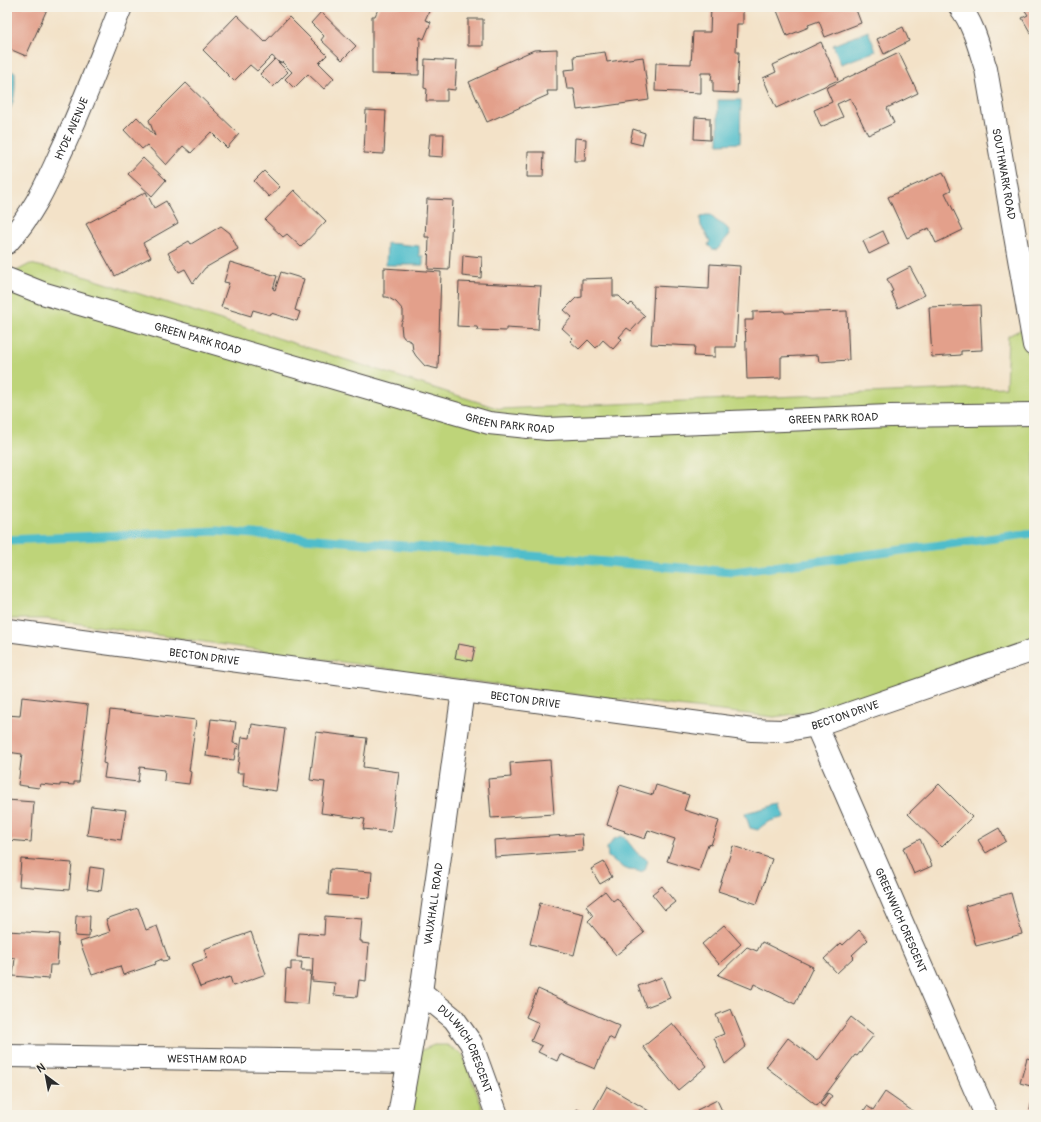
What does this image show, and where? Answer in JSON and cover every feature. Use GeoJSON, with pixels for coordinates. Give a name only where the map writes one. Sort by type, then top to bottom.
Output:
{"type":"FeatureCollection","features":[{"type":"Feature","properties":{"kind":"street","name":"HYDE AVENUE"},"geometry":{"type":"LineString","coordinates":[[7,243],[40,198],[72,130],[121,7]]}},
{"type":"Feature","properties":{"kind":"street","name":"SOUTHWARK ROAD"},"geometry":{"type":"LineString","coordinates":[[960,7],[970,23],[986,69],[1034,345]]}},
{"type":"Feature","properties":{"kind":"street","name":"GREEN PARK ROAD"},"geometry":{"type":"LineString","coordinates":[[7,279],[42,293],[489,423],[547,429],[890,416],[1034,414]]}},
{"type":"Feature","properties":{"kind":"street","name":"BECTON DRIVE"},"geometry":{"type":"LineString","coordinates":[[7,630],[752,730],[782,731],[816,725],[1034,650]]}},
{"type":"Feature","properties":{"kind":"street","name":"VAUXHALL ROAD"},"geometry":{"type":"LineString","coordinates":[[399,1115],[421,992],[463,691]]}},
{"type":"Feature","properties":{"kind":"street","name":"GREENWICH CRESCENT"},"geometry":{"type":"LineString","coordinates":[[816,725],[986,1115]]}},
{"type":"Feature","properties":{"kind":"street","name":"DULWICH CRESCENT"},"geometry":{"type":"LineString","coordinates":[[421,992],[454,1019],[471,1043],[498,1115]]}},
{"type":"Feature","properties":{"kind":"street","name":"WESTHAM ROAD"},"geometry":{"type":"LineString","coordinates":[[7,1056],[408,1062]]}},
{"type":"Feature","properties":{"kind":"green space"},"geometry":{"type":"Polygon","coordinates":[[[30,264],[80,275],[500,409],[1006,387],[1008,336],[1034,323],[1034,639],[863,701],[816,711],[774,717],[520,688],[47,619],[7,619],[7,276],[30,264]]]}},
{"type":"Feature","properties":{"kind":"green space"},"geometry":{"type":"Polygon","coordinates":[[[434,1045],[447,1045],[463,1055],[485,1115],[411,1115],[417,1066],[422,1050],[434,1045]]]}},
{"type":"Feature","properties":{"kind":"water"},"geometry":{"type":"Polygon","coordinates":[[[868,31],[876,51],[841,64],[833,45],[868,31]]]}},
{"type":"Feature","properties":{"kind":"water"},"geometry":{"type":"Polygon","coordinates":[[[7,71],[15,72],[15,90],[10,110],[7,115],[7,71]]]}},
{"type":"Feature","properties":{"kind":"water"},"geometry":{"type":"Polygon","coordinates":[[[718,100],[741,100],[740,143],[718,144],[718,100]]]}},
{"type":"Feature","properties":{"kind":"water"},"geometry":{"type":"Polygon","coordinates":[[[705,215],[711,215],[729,230],[730,234],[717,250],[712,249],[708,245],[710,241],[701,226],[700,218],[705,215]]]}},
{"type":"Feature","properties":{"kind":"water"},"geometry":{"type":"Polygon","coordinates":[[[387,243],[419,246],[419,256],[423,256],[423,265],[386,265],[387,243]]]}},
{"type":"Feature","properties":{"kind":"water"},"geometry":{"type":"Polygon","coordinates":[[[781,804],[784,818],[770,821],[758,830],[750,828],[745,813],[781,804]]]}},
{"type":"Feature","properties":{"kind":"water"},"geometry":{"type":"Polygon","coordinates":[[[621,836],[625,838],[637,853],[648,860],[645,870],[640,872],[626,869],[608,857],[607,848],[614,839],[621,836]]]}},
{"type":"Feature","properties":{"kind":"building"},"geometry":{"type":"Polygon","coordinates":[[[7,7],[48,7],[26,56],[7,48],[7,7]]]}},
{"type":"Feature","properties":{"kind":"building"},"geometry":{"type":"Polygon","coordinates":[[[379,7],[431,7],[425,20],[431,22],[424,39],[420,37],[419,75],[372,74],[372,16],[375,16],[379,7]]]}},
{"type":"Feature","properties":{"kind":"building"},"geometry":{"type":"Polygon","coordinates":[[[711,7],[743,7],[743,24],[737,24],[736,52],[739,52],[737,93],[713,92],[713,80],[711,80],[712,73],[701,73],[701,93],[655,91],[656,63],[691,64],[693,32],[710,32],[711,7]]]}},
{"type":"Feature","properties":{"kind":"building"},"geometry":{"type":"Polygon","coordinates":[[[855,7],[861,23],[825,37],[819,21],[787,36],[776,8],[855,7]]]}},
{"type":"Feature","properties":{"kind":"building"},"geometry":{"type":"Polygon","coordinates":[[[1027,7],[1034,7],[1034,39],[1022,18],[1028,15],[1024,9],[1027,7]]]}},
{"type":"Feature","properties":{"kind":"building"},"geometry":{"type":"Polygon","coordinates":[[[321,12],[356,46],[342,60],[321,40],[324,36],[311,23],[321,12]]]}},
{"type":"Feature","properties":{"kind":"building"},"geometry":{"type":"Polygon","coordinates":[[[237,15],[265,42],[289,17],[327,55],[319,63],[334,78],[324,89],[308,74],[294,88],[285,79],[292,72],[282,62],[280,63],[272,56],[257,71],[250,65],[234,81],[203,50],[237,15]]]}},
{"type":"Feature","properties":{"kind":"building"},"geometry":{"type":"Polygon","coordinates":[[[468,19],[483,19],[483,46],[468,46],[468,19]]]}},
{"type":"Feature","properties":{"kind":"building"},"geometry":{"type":"Polygon","coordinates":[[[903,27],[909,41],[884,54],[877,39],[903,27]]]}},
{"type":"Feature","properties":{"kind":"building"},"geometry":{"type":"Polygon","coordinates":[[[821,42],[838,80],[776,108],[763,78],[776,72],[773,65],[821,42]]]}},
{"type":"Feature","properties":{"kind":"building"},"geometry":{"type":"Polygon","coordinates":[[[557,49],[557,91],[547,91],[548,95],[487,122],[469,82],[497,69],[496,67],[534,50],[557,49]]]}},
{"type":"Feature","properties":{"kind":"building"},"geometry":{"type":"Polygon","coordinates":[[[605,52],[607,62],[643,57],[649,100],[577,110],[574,89],[567,89],[564,70],[575,69],[574,56],[605,52]]]}},
{"type":"Feature","properties":{"kind":"building"},"geometry":{"type":"Polygon","coordinates":[[[899,53],[918,93],[887,108],[894,123],[868,135],[850,98],[837,104],[843,117],[821,127],[814,110],[832,102],[826,88],[899,53]]]}},
{"type":"Feature","properties":{"kind":"building"},"geometry":{"type":"Polygon","coordinates":[[[275,59],[288,72],[273,87],[260,74],[275,59]]]}},
{"type":"Feature","properties":{"kind":"building"},"geometry":{"type":"Polygon","coordinates":[[[425,59],[457,61],[455,90],[447,89],[447,101],[426,101],[427,89],[424,88],[425,59]]]}},
{"type":"Feature","properties":{"kind":"building"},"geometry":{"type":"Polygon","coordinates":[[[186,83],[239,134],[227,148],[211,132],[191,153],[183,146],[166,165],[147,145],[142,149],[124,130],[137,117],[155,136],[149,120],[186,83]]]}},
{"type":"Feature","properties":{"kind":"building"},"geometry":{"type":"Polygon","coordinates":[[[366,110],[386,111],[384,154],[364,153],[366,110]]]}},
{"type":"Feature","properties":{"kind":"building"},"geometry":{"type":"Polygon","coordinates":[[[695,117],[710,118],[710,140],[694,139],[695,117]]]}},
{"type":"Feature","properties":{"kind":"building"},"geometry":{"type":"Polygon","coordinates":[[[633,129],[645,133],[642,145],[630,142],[633,129]]]}},
{"type":"Feature","properties":{"kind":"building"},"geometry":{"type":"Polygon","coordinates":[[[430,134],[444,134],[443,157],[428,156],[430,134]]]}},
{"type":"Feature","properties":{"kind":"building"},"geometry":{"type":"Polygon","coordinates":[[[575,138],[586,139],[585,161],[574,161],[575,138]]]}},
{"type":"Feature","properties":{"kind":"building"},"geometry":{"type":"Polygon","coordinates":[[[528,152],[544,152],[543,177],[527,177],[528,152]]]}},
{"type":"Feature","properties":{"kind":"building"},"geometry":{"type":"Polygon","coordinates":[[[143,158],[166,180],[152,196],[128,174],[143,158]]]}},
{"type":"Feature","properties":{"kind":"building"},"geometry":{"type":"Polygon","coordinates":[[[264,171],[280,187],[269,197],[254,181],[264,171]]]}},
{"type":"Feature","properties":{"kind":"building"},"geometry":{"type":"Polygon","coordinates":[[[943,172],[951,190],[945,193],[963,230],[936,243],[929,228],[907,238],[888,197],[943,172]]]}},
{"type":"Feature","properties":{"kind":"building"},"geometry":{"type":"Polygon","coordinates":[[[294,190],[326,221],[301,247],[287,234],[283,237],[265,220],[294,190]]]}},
{"type":"Feature","properties":{"kind":"building"},"geometry":{"type":"Polygon","coordinates":[[[146,192],[154,208],[166,201],[178,223],[143,243],[151,257],[115,276],[86,224],[146,192]]]}},
{"type":"Feature","properties":{"kind":"building"},"geometry":{"type":"Polygon","coordinates":[[[427,199],[453,200],[449,270],[428,269],[429,237],[425,237],[427,199]]]}},
{"type":"Feature","properties":{"kind":"building"},"geometry":{"type":"Polygon","coordinates":[[[221,226],[230,233],[238,249],[205,268],[193,283],[185,269],[179,272],[168,253],[189,241],[191,244],[221,226]]]}},
{"type":"Feature","properties":{"kind":"building"},"geometry":{"type":"Polygon","coordinates":[[[883,231],[889,244],[869,254],[863,241],[883,231]]]}},
{"type":"Feature","properties":{"kind":"building"},"geometry":{"type":"Polygon","coordinates":[[[463,255],[482,257],[481,278],[462,276],[463,255]]]}},
{"type":"Feature","properties":{"kind":"building"},"geometry":{"type":"Polygon","coordinates":[[[230,262],[277,276],[273,289],[275,290],[281,272],[304,279],[295,310],[300,312],[297,321],[271,313],[270,315],[253,310],[251,316],[221,307],[229,283],[224,282],[230,262]]]}},
{"type":"Feature","properties":{"kind":"building"},"geometry":{"type":"Polygon","coordinates":[[[710,264],[740,266],[736,347],[715,347],[715,357],[694,356],[695,346],[651,344],[654,286],[709,289],[710,264]]]}},
{"type":"Feature","properties":{"kind":"building"},"geometry":{"type":"Polygon","coordinates":[[[910,267],[925,295],[898,308],[891,292],[893,291],[887,279],[910,267]]]}},
{"type":"Feature","properties":{"kind":"building"},"geometry":{"type":"Polygon","coordinates":[[[384,268],[441,272],[438,369],[425,366],[413,351],[412,342],[404,338],[402,335],[401,324],[403,319],[403,310],[396,302],[384,297],[384,268]]]}},
{"type":"Feature","properties":{"kind":"building"},"geometry":{"type":"Polygon","coordinates":[[[613,278],[613,296],[619,296],[629,306],[631,303],[645,316],[631,331],[627,328],[619,337],[622,339],[613,349],[603,340],[596,348],[588,340],[579,349],[570,341],[573,338],[562,328],[572,317],[564,310],[576,298],[582,297],[582,279],[613,278]]]}},
{"type":"Feature","properties":{"kind":"building"},"geometry":{"type":"Polygon","coordinates":[[[459,282],[541,286],[538,330],[506,328],[506,331],[478,330],[477,327],[457,326],[459,282]]]}},
{"type":"Feature","properties":{"kind":"building"},"geometry":{"type":"Polygon","coordinates":[[[980,305],[982,350],[961,351],[961,355],[932,357],[929,307],[980,305]]]}},
{"type":"Feature","properties":{"kind":"building"},"geometry":{"type":"Polygon","coordinates":[[[784,311],[785,313],[847,311],[849,360],[819,362],[818,355],[781,357],[781,378],[747,379],[745,320],[753,320],[753,312],[784,311]]]}},
{"type":"Feature","properties":{"kind":"building"},"geometry":{"type":"Polygon","coordinates":[[[458,644],[475,647],[472,661],[455,658],[458,644]]]}},
{"type":"Feature","properties":{"kind":"building"},"geometry":{"type":"Polygon","coordinates":[[[22,697],[88,705],[79,782],[74,782],[74,785],[60,784],[60,786],[40,784],[39,788],[18,785],[22,754],[7,752],[7,715],[20,716],[22,697]]]}},
{"type":"Feature","properties":{"kind":"building"},"geometry":{"type":"Polygon","coordinates":[[[110,710],[196,720],[189,771],[191,772],[189,784],[164,781],[165,770],[140,767],[138,782],[104,778],[106,764],[103,763],[110,710]]]}},
{"type":"Feature","properties":{"kind":"building"},"geometry":{"type":"Polygon","coordinates":[[[211,719],[236,722],[233,743],[239,744],[238,749],[236,748],[234,760],[206,756],[211,719]]]}},
{"type":"Feature","properties":{"kind":"building"},"geometry":{"type":"Polygon","coordinates":[[[252,724],[285,729],[276,791],[243,786],[244,773],[237,773],[242,737],[250,738],[252,724]]]}},
{"type":"Feature","properties":{"kind":"building"},"geometry":{"type":"Polygon","coordinates":[[[316,732],[367,738],[363,767],[399,772],[391,832],[363,829],[365,819],[321,813],[325,782],[310,780],[316,732]]]}},
{"type":"Feature","properties":{"kind":"building"},"geometry":{"type":"Polygon","coordinates":[[[550,760],[554,814],[491,818],[488,779],[511,777],[510,763],[550,760]]]}},
{"type":"Feature","properties":{"kind":"building"},"geometry":{"type":"Polygon","coordinates":[[[939,784],[972,817],[942,847],[908,814],[939,784]]]}},
{"type":"Feature","properties":{"kind":"building"},"geometry":{"type":"Polygon","coordinates":[[[620,785],[653,795],[656,785],[689,795],[684,810],[719,821],[711,845],[708,844],[699,871],[667,861],[675,839],[648,830],[645,839],[607,825],[620,785]]]}},
{"type":"Feature","properties":{"kind":"building"},"geometry":{"type":"Polygon","coordinates":[[[7,800],[34,802],[31,842],[7,840],[7,800]]]}},
{"type":"Feature","properties":{"kind":"building"},"geometry":{"type":"Polygon","coordinates":[[[91,806],[126,810],[121,840],[87,835],[91,806]]]}},
{"type":"Feature","properties":{"kind":"building"},"geometry":{"type":"Polygon","coordinates":[[[999,828],[1006,841],[986,853],[978,840],[999,828]]]}},
{"type":"Feature","properties":{"kind":"building"},"geometry":{"type":"Polygon","coordinates":[[[582,834],[583,851],[495,857],[494,840],[582,834]]]}},
{"type":"Feature","properties":{"kind":"building"},"geometry":{"type":"Polygon","coordinates":[[[920,839],[932,866],[914,874],[903,848],[920,839]]]}},
{"type":"Feature","properties":{"kind":"building"},"geometry":{"type":"Polygon","coordinates":[[[733,846],[772,859],[757,904],[718,891],[733,846]]]}},
{"type":"Feature","properties":{"kind":"building"},"geometry":{"type":"Polygon","coordinates":[[[21,859],[72,863],[69,890],[19,886],[21,859]]]}},
{"type":"Feature","properties":{"kind":"building"},"geometry":{"type":"Polygon","coordinates":[[[604,862],[612,877],[600,884],[591,869],[604,862]]]}},
{"type":"Feature","properties":{"kind":"building"},"geometry":{"type":"Polygon","coordinates":[[[90,867],[104,869],[101,891],[87,889],[90,867]]]}},
{"type":"Feature","properties":{"kind":"building"},"geometry":{"type":"Polygon","coordinates":[[[330,869],[372,872],[370,898],[328,895],[330,869]]]}},
{"type":"Feature","properties":{"kind":"building"},"geometry":{"type":"Polygon","coordinates":[[[662,886],[675,902],[665,910],[652,894],[662,886]]]}},
{"type":"Feature","properties":{"kind":"building"},"geometry":{"type":"Polygon","coordinates":[[[605,891],[613,901],[617,898],[644,933],[616,955],[588,921],[593,916],[586,906],[605,891]]]}},
{"type":"Feature","properties":{"kind":"building"},"geometry":{"type":"Polygon","coordinates":[[[1011,893],[1022,934],[976,946],[965,906],[1011,893]]]}},
{"type":"Feature","properties":{"kind":"building"},"geometry":{"type":"Polygon","coordinates":[[[540,903],[584,914],[574,955],[530,944],[540,903]]]}},
{"type":"Feature","properties":{"kind":"building"},"geometry":{"type":"Polygon","coordinates":[[[138,908],[146,930],[157,926],[169,960],[162,961],[162,959],[155,962],[156,964],[123,975],[120,966],[92,975],[80,942],[110,932],[106,919],[138,908]]]}},
{"type":"Feature","properties":{"kind":"building"},"geometry":{"type":"Polygon","coordinates":[[[76,916],[90,916],[89,937],[75,936],[76,916]]]}},
{"type":"Feature","properties":{"kind":"building"},"geometry":{"type":"Polygon","coordinates":[[[325,916],[362,919],[360,941],[362,941],[362,943],[369,944],[366,981],[359,980],[357,997],[334,995],[335,983],[312,981],[313,958],[297,957],[299,933],[324,935],[325,916]]]}},
{"type":"Feature","properties":{"kind":"building"},"geometry":{"type":"Polygon","coordinates":[[[724,925],[741,944],[719,964],[702,944],[724,925]]]}},
{"type":"Feature","properties":{"kind":"building"},"geometry":{"type":"Polygon","coordinates":[[[859,930],[868,940],[852,955],[854,957],[837,973],[824,959],[841,943],[843,945],[859,930]]]}},
{"type":"Feature","properties":{"kind":"building"},"geometry":{"type":"Polygon","coordinates":[[[7,931],[59,934],[57,965],[50,965],[49,979],[13,976],[15,958],[7,957],[7,931]]]}},
{"type":"Feature","properties":{"kind":"building"},"geometry":{"type":"Polygon","coordinates":[[[251,932],[266,974],[233,986],[230,977],[200,987],[191,964],[207,958],[204,949],[251,932]]]}},
{"type":"Feature","properties":{"kind":"building"},"geometry":{"type":"Polygon","coordinates":[[[762,942],[813,967],[795,1004],[754,984],[752,989],[718,975],[747,947],[757,951],[762,942]]]}},
{"type":"Feature","properties":{"kind":"building"},"geometry":{"type":"Polygon","coordinates":[[[291,962],[302,962],[301,971],[311,971],[308,1004],[284,1002],[286,969],[291,970],[291,962]]]}},
{"type":"Feature","properties":{"kind":"building"},"geometry":{"type":"Polygon","coordinates":[[[662,977],[670,998],[646,1007],[638,986],[662,977]]]}},
{"type":"Feature","properties":{"kind":"building"},"geometry":{"type":"Polygon","coordinates":[[[538,989],[620,1026],[614,1040],[609,1037],[595,1069],[560,1054],[557,1061],[538,1052],[542,1046],[531,1041],[539,1023],[526,1017],[538,989]]]}},
{"type":"Feature","properties":{"kind":"building"},"geometry":{"type":"Polygon","coordinates":[[[731,1009],[746,1046],[725,1064],[714,1038],[724,1034],[716,1015],[731,1009]]]}},
{"type":"Feature","properties":{"kind":"building"},"geometry":{"type":"Polygon","coordinates":[[[851,1017],[874,1035],[857,1056],[855,1055],[817,1106],[766,1067],[788,1038],[818,1061],[851,1017]]]}},
{"type":"Feature","properties":{"kind":"building"},"geometry":{"type":"Polygon","coordinates":[[[672,1023],[707,1066],[678,1090],[643,1047],[672,1023]]]}},
{"type":"Feature","properties":{"kind":"building"},"geometry":{"type":"Polygon","coordinates":[[[1027,1058],[1034,1060],[1034,1087],[1020,1083],[1027,1058]]]}},
{"type":"Feature","properties":{"kind":"building"},"geometry":{"type":"Polygon","coordinates":[[[607,1086],[649,1111],[646,1115],[591,1115],[607,1086]]]}},
{"type":"Feature","properties":{"kind":"building"},"geometry":{"type":"Polygon","coordinates":[[[885,1092],[918,1115],[861,1115],[867,1106],[873,1110],[885,1092]]]}},
{"type":"Feature","properties":{"kind":"building"},"geometry":{"type":"Polygon","coordinates":[[[828,1093],[832,1096],[824,1107],[820,1104],[828,1093]]]}},
{"type":"Feature","properties":{"kind":"building"},"geometry":{"type":"Polygon","coordinates":[[[1034,1095],[1034,1111],[1030,1110],[1034,1095]]]}},
{"type":"Feature","properties":{"kind":"building"},"geometry":{"type":"Polygon","coordinates":[[[717,1100],[724,1115],[700,1115],[697,1110],[717,1100]]]}},
{"type":"Feature","properties":{"kind":"building"},"geometry":{"type":"Polygon","coordinates":[[[577,1109],[588,1115],[573,1115],[577,1109]]]}},
{"type":"Feature","properties":{"kind":"waterway"},"geometry":{"type":"LineString","coordinates":[[7,540],[216,531],[733,572],[1034,533]]}}]}
